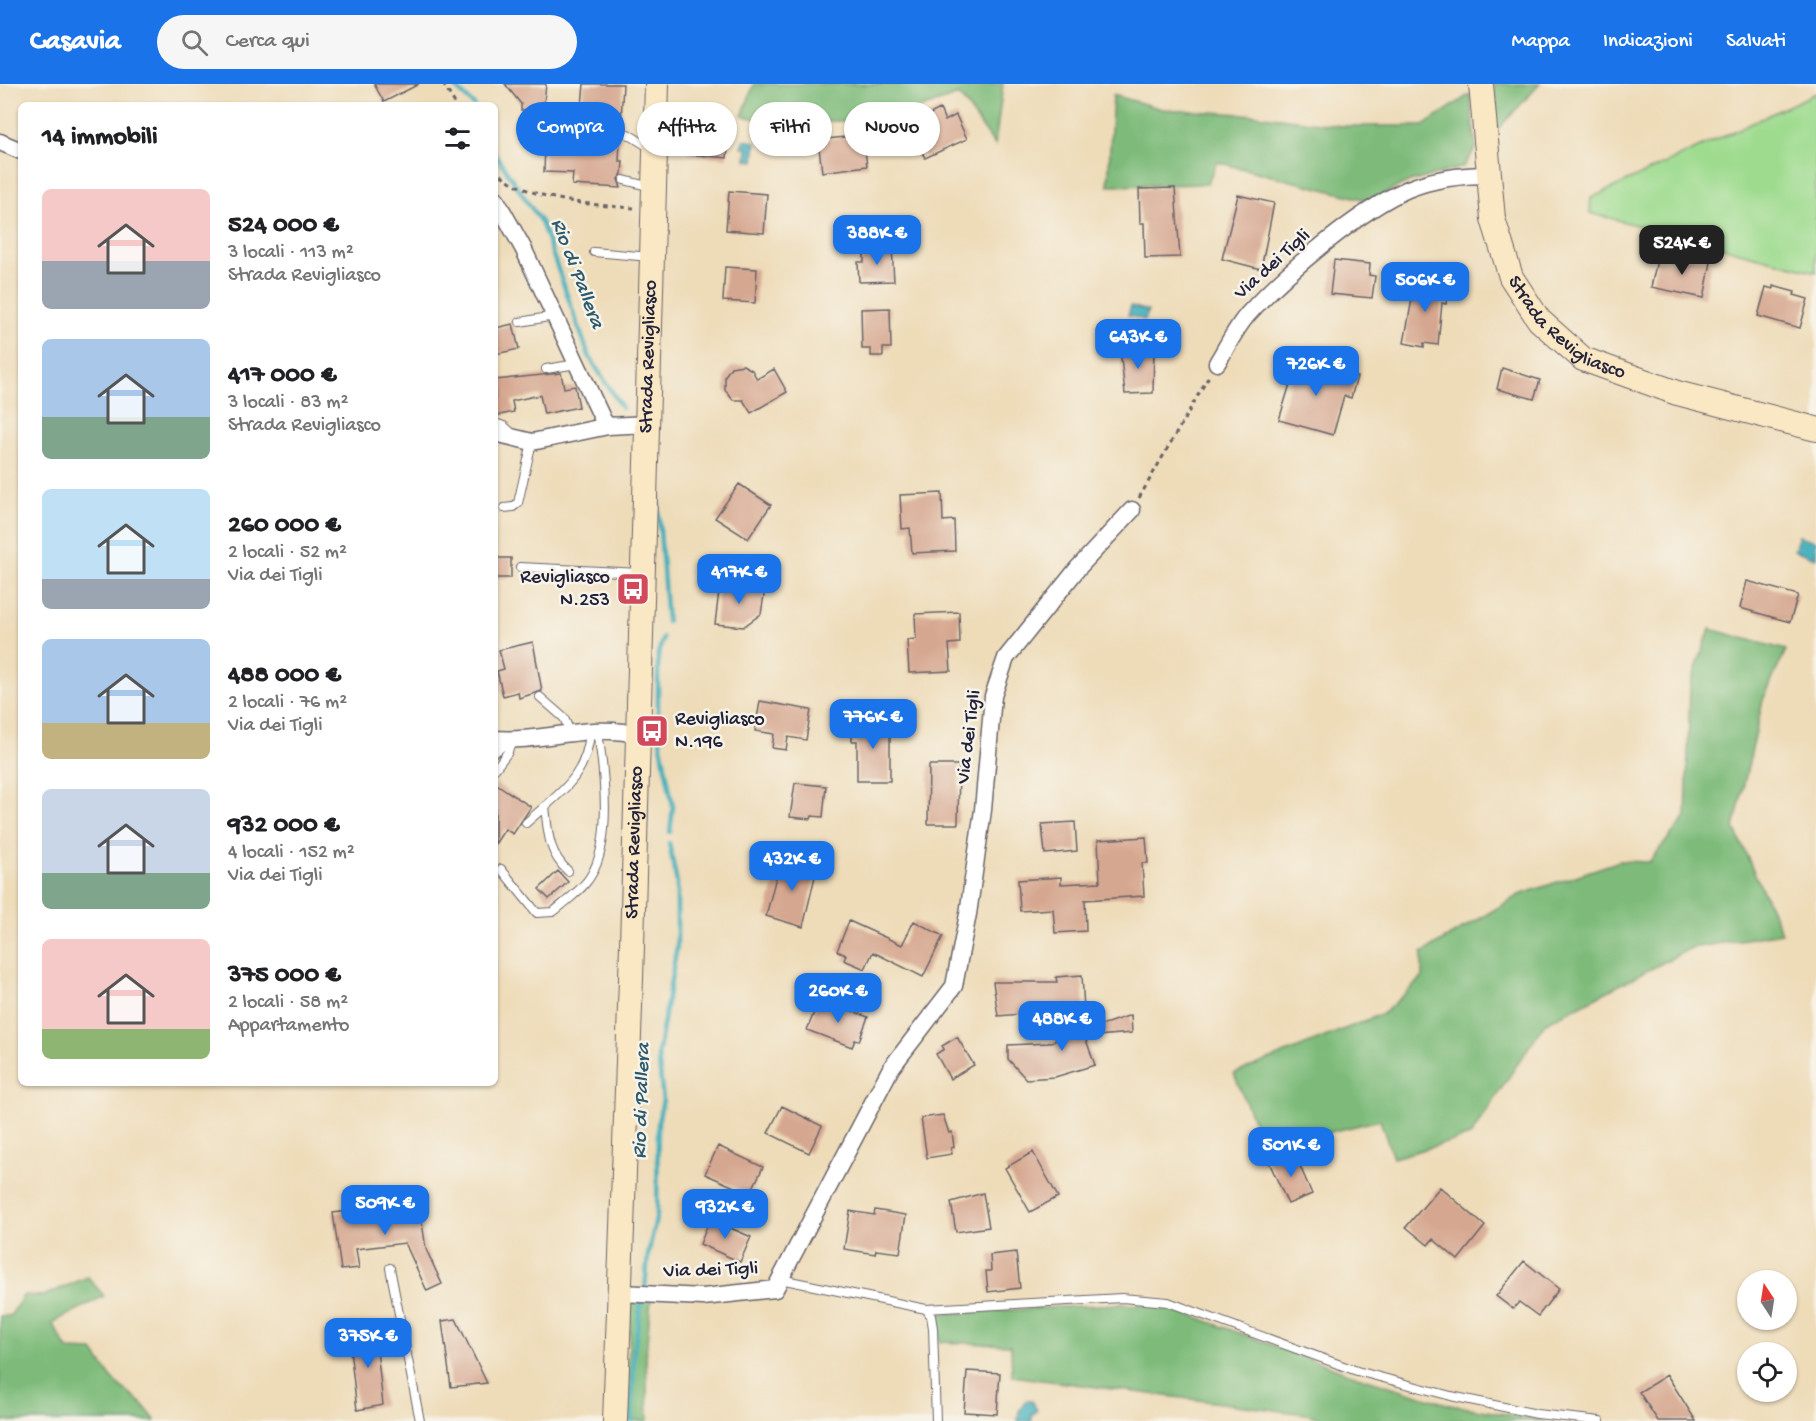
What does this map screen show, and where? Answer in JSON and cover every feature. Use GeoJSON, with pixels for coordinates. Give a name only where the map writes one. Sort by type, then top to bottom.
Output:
{"type":"FeatureCollection","features":[{"type":"Feature","properties":{"kind":"street","name":"Strada Revigliasco"},"geometry":{"type":"LineString","coordinates":[[656,102],[657,84]]}},
{"type":"Feature","properties":{"kind":"street","name":"Strada Revigliasco"},"geometry":{"type":"LineString","coordinates":[[1481,84],[1493,219],[1511,277],[1539,320],[1583,359],[1677,393],[1816,429]]}},
{"type":"Feature","properties":{"kind":"street"},"geometry":{"type":"LineString","coordinates":[[0,142],[18,150]]}},
{"type":"Feature","properties":{"kind":"street","name":"Strada Revigliasco"},"geometry":{"type":"LineString","coordinates":[[615,1421],[639,735],[655,156]]}},
{"type":"Feature","properties":{"kind":"street","name":"Via dei Tigli"},"geometry":{"type":"LineString","coordinates":[[1217,363],[1248,314],[1275,288],[1343,231],[1379,206],[1418,186],[1446,179],[1489,175]]}},
{"type":"Feature","properties":{"kind":"street"},"geometry":{"type":"LineString","coordinates":[[498,203],[524,248],[603,420],[608,426]]}},
{"type":"Feature","properties":{"kind":"street"},"geometry":{"type":"LineString","coordinates":[[498,434],[525,440],[608,426],[648,424]]}},
{"type":"Feature","properties":{"kind":"street","name":"Via dei Tigli"},"geometry":{"type":"LineString","coordinates":[[621,1293],[703,1297],[775,1289],[891,1068],[954,986],[968,914],[981,821],[993,696],[1006,658],[1078,568],[1132,510]]}},
{"type":"Feature","properties":{"kind":"street"},"geometry":{"type":"LineString","coordinates":[[503,740],[626,731],[639,735]]}},
{"type":"Feature","properties":{"kind":"lane"},"geometry":{"type":"LineString","coordinates":[[627,134],[637,140]]}},
{"type":"Feature","properties":{"kind":"lane"},"geometry":{"type":"LineString","coordinates":[[624,180],[654,198]]}},
{"type":"Feature","properties":{"kind":"lane"},"geometry":{"type":"LineString","coordinates":[[594,252],[652,257]]}},
{"type":"Feature","properties":{"kind":"lane"},"geometry":{"type":"LineString","coordinates":[[520,322],[554,316]]}},
{"type":"Feature","properties":{"kind":"lane"},"geometry":{"type":"LineString","coordinates":[[546,369],[577,364]]}},
{"type":"Feature","properties":{"kind":"lane"},"geometry":{"type":"LineString","coordinates":[[498,424],[525,440],[518,503],[513,507],[504,508]]}},
{"type":"Feature","properties":{"kind":"lane"},"geometry":{"type":"LineString","coordinates":[[520,567],[644,573]]}},
{"type":"Feature","properties":{"kind":"lane"},"geometry":{"type":"LineString","coordinates":[[540,697],[564,718],[571,734]]}},
{"type":"Feature","properties":{"kind":"lane"},"geometry":{"type":"LineString","coordinates":[[526,823],[573,780],[584,765],[594,733]]}},
{"type":"Feature","properties":{"kind":"lane"},"geometry":{"type":"LineString","coordinates":[[501,869],[537,913],[546,914],[553,912],[590,877],[602,842],[604,789],[594,733]]}},
{"type":"Feature","properties":{"kind":"lane"},"geometry":{"type":"LineString","coordinates":[[498,765],[508,752],[503,740]]}},
{"type":"Feature","properties":{"kind":"lane"},"geometry":{"type":"LineString","coordinates":[[545,806],[550,847],[556,860],[568,871]]}},
{"type":"Feature","properties":{"kind":"lane"},"geometry":{"type":"LineString","coordinates":[[390,1268],[420,1421]]}},
{"type":"Feature","properties":{"kind":"lane"},"geometry":{"type":"LineString","coordinates":[[780,1279],[926,1309],[1122,1298],[1168,1302],[1357,1371],[1462,1399],[1537,1414],[1600,1421]]}},
{"type":"Feature","properties":{"kind":"lane"},"geometry":{"type":"LineString","coordinates":[[926,1309],[931,1316],[933,1328],[936,1421]]}},
{"type":"Feature","properties":{"kind":"path"},"geometry":{"type":"LineString","coordinates":[[443,84],[454,102]]}},
{"type":"Feature","properties":{"kind":"path"},"geometry":{"type":"LineString","coordinates":[[498,171],[510,182],[567,200],[654,198]]}},
{"type":"Feature","properties":{"kind":"path"},"geometry":{"type":"LineString","coordinates":[[1132,510],[1217,363]]}},
{"type":"Feature","properties":{"kind":"green space"},"geometry":{"type":"Polygon","coordinates":[[[754,84],[1003,84],[995,145],[959,95],[939,102],[844,102],[844,121],[832,121],[832,102],[749,102],[749,117],[742,116],[754,84]]]}},
{"type":"Feature","properties":{"kind":"green space"},"geometry":{"type":"Polygon","coordinates":[[[1494,84],[1540,84],[1496,131],[1494,84]]]}},
{"type":"Feature","properties":{"kind":"green space"},"geometry":{"type":"Polygon","coordinates":[[[1816,93],[1816,272],[1590,213],[1591,198],[1816,93]]]}},
{"type":"Feature","properties":{"kind":"green space"},"geometry":{"type":"Polygon","coordinates":[[[1470,94],[1476,148],[1463,167],[1403,184],[1370,201],[1217,162],[1207,184],[1108,186],[1113,95],[1162,109],[1256,115],[1342,126],[1423,126],[1470,94]]]}},
{"type":"Feature","properties":{"kind":"green space"},"geometry":{"type":"Polygon","coordinates":[[[1710,629],[1786,650],[1763,700],[1734,828],[1782,933],[1691,948],[1544,1024],[1470,1136],[1393,1158],[1380,1120],[1306,1138],[1259,1134],[1234,1074],[1384,1013],[1422,978],[1422,953],[1519,895],[1620,861],[1649,862],[1686,817],[1690,686],[1710,629]]]}},
{"type":"Feature","properties":{"kind":"green space"},"geometry":{"type":"Polygon","coordinates":[[[88,1277],[104,1296],[52,1323],[68,1350],[93,1351],[113,1380],[143,1405],[156,1421],[0,1421],[0,1316],[10,1316],[24,1295],[43,1296],[88,1277]]]}},
{"type":"Feature","properties":{"kind":"green space"},"geometry":{"type":"Polygon","coordinates":[[[631,1298],[651,1299],[646,1354],[648,1421],[626,1421],[631,1298]]]}},
{"type":"Feature","properties":{"kind":"green space"},"geometry":{"type":"Polygon","coordinates":[[[1118,1304],[1166,1306],[1354,1375],[1450,1405],[1547,1421],[1330,1421],[1306,1414],[1012,1376],[1011,1345],[940,1342],[938,1314],[1118,1304]]]}},
{"type":"Feature","properties":{"kind":"water"},"geometry":{"type":"Polygon","coordinates":[[[743,140],[749,141],[749,156],[755,156],[754,161],[746,160],[747,147],[742,147],[743,140]]]}},
{"type":"Feature","properties":{"kind":"water"},"geometry":{"type":"Polygon","coordinates":[[[1131,306],[1148,311],[1145,320],[1128,315],[1131,306]]]}},
{"type":"Feature","properties":{"kind":"water"},"geometry":{"type":"Polygon","coordinates":[[[1799,536],[1816,541],[1816,558],[1794,550],[1799,536]]]}},
{"type":"Feature","properties":{"kind":"water"},"geometry":{"type":"Polygon","coordinates":[[[1026,1401],[1032,1401],[1037,1410],[1032,1415],[1032,1421],[1018,1421],[1019,1411],[1026,1401]]]}},
{"type":"Feature","properties":{"kind":"building"},"geometry":{"type":"Polygon","coordinates":[[[374,84],[419,84],[384,102],[374,84]]]}},
{"type":"Feature","properties":{"kind":"building"},"geometry":{"type":"Polygon","coordinates":[[[505,84],[546,84],[544,102],[519,102],[505,84]]]}},
{"type":"Feature","properties":{"kind":"building"},"geometry":{"type":"Polygon","coordinates":[[[584,84],[623,84],[622,102],[582,102],[584,84]]]}},
{"type":"Feature","properties":{"kind":"building"},"geometry":{"type":"Polygon","coordinates":[[[940,109],[945,121],[956,115],[967,139],[940,151],[940,109]]]}},
{"type":"Feature","properties":{"kind":"building"},"geometry":{"type":"Polygon","coordinates":[[[844,137],[844,156],[866,156],[867,166],[822,172],[820,156],[832,156],[832,138],[844,137]]]}},
{"type":"Feature","properties":{"kind":"building"},"geometry":{"type":"Polygon","coordinates":[[[545,156],[619,156],[619,161],[623,161],[622,174],[618,179],[621,188],[572,185],[573,173],[544,172],[545,156]]]}},
{"type":"Feature","properties":{"kind":"building"},"geometry":{"type":"Polygon","coordinates":[[[1175,188],[1180,257],[1145,258],[1144,223],[1140,223],[1139,189],[1175,188]]]}},
{"type":"Feature","properties":{"kind":"building"},"geometry":{"type":"Polygon","coordinates":[[[729,191],[767,194],[764,233],[726,230],[729,191]]]}},
{"type":"Feature","properties":{"kind":"building"},"geometry":{"type":"Polygon","coordinates":[[[1238,195],[1274,203],[1261,269],[1222,259],[1238,195]]]}},
{"type":"Feature","properties":{"kind":"building"},"geometry":{"type":"Polygon","coordinates":[[[892,247],[894,281],[859,282],[858,262],[864,262],[864,249],[892,247]]]}},
{"type":"Feature","properties":{"kind":"building"},"geometry":{"type":"Polygon","coordinates":[[[1676,255],[1711,262],[1704,298],[1651,287],[1657,260],[1675,263],[1676,255]]]}},
{"type":"Feature","properties":{"kind":"building"},"geometry":{"type":"Polygon","coordinates":[[[1334,260],[1370,264],[1369,275],[1375,276],[1372,298],[1330,294],[1334,260]]]}},
{"type":"Feature","properties":{"kind":"building"},"geometry":{"type":"Polygon","coordinates":[[[725,267],[757,269],[755,303],[723,301],[725,267]]]}},
{"type":"Feature","properties":{"kind":"building"},"geometry":{"type":"Polygon","coordinates":[[[1416,277],[1442,282],[1440,289],[1448,290],[1446,304],[1442,303],[1438,345],[1424,343],[1424,347],[1404,343],[1416,277]]]}},
{"type":"Feature","properties":{"kind":"building"},"geometry":{"type":"Polygon","coordinates":[[[1773,286],[1795,292],[1794,295],[1808,299],[1800,328],[1758,316],[1766,287],[1773,289],[1773,286]]]}},
{"type":"Feature","properties":{"kind":"building"},"geometry":{"type":"Polygon","coordinates":[[[890,308],[891,348],[883,348],[883,356],[871,356],[871,349],[862,349],[861,309],[890,308]]]}},
{"type":"Feature","properties":{"kind":"building"},"geometry":{"type":"Polygon","coordinates":[[[513,324],[519,349],[498,353],[498,327],[513,324]]]}},
{"type":"Feature","properties":{"kind":"building"},"geometry":{"type":"Polygon","coordinates":[[[1154,348],[1153,393],[1125,394],[1120,349],[1154,348]]]}},
{"type":"Feature","properties":{"kind":"building"},"geometry":{"type":"Polygon","coordinates":[[[1297,361],[1357,377],[1351,398],[1344,396],[1333,435],[1279,420],[1297,361]]]}},
{"type":"Feature","properties":{"kind":"building"},"geometry":{"type":"Polygon","coordinates":[[[743,365],[752,370],[757,379],[774,369],[787,392],[751,413],[743,400],[733,400],[725,390],[725,376],[731,367],[743,365]]]}},
{"type":"Feature","properties":{"kind":"building"},"geometry":{"type":"Polygon","coordinates":[[[1502,368],[1540,380],[1534,399],[1497,389],[1502,368]]]}},
{"type":"Feature","properties":{"kind":"building"},"geometry":{"type":"Polygon","coordinates":[[[561,373],[564,388],[575,386],[579,407],[544,414],[540,395],[512,401],[514,412],[498,415],[498,380],[561,373]]]}},
{"type":"Feature","properties":{"kind":"building"},"geometry":{"type":"Polygon","coordinates":[[[739,484],[771,505],[748,539],[715,518],[739,484]]]}},
{"type":"Feature","properties":{"kind":"building"},"geometry":{"type":"Polygon","coordinates":[[[942,493],[943,521],[954,520],[955,551],[912,553],[910,528],[902,529],[900,495],[942,493]]]}},
{"type":"Feature","properties":{"kind":"building"},"geometry":{"type":"Polygon","coordinates":[[[498,558],[511,558],[511,578],[498,578],[498,558]]]}},
{"type":"Feature","properties":{"kind":"building"},"geometry":{"type":"Polygon","coordinates":[[[1747,581],[1798,595],[1790,622],[1740,608],[1747,581]]]}},
{"type":"Feature","properties":{"kind":"building"},"geometry":{"type":"Polygon","coordinates":[[[720,583],[765,589],[761,614],[743,627],[715,624],[720,583]]]}},
{"type":"Feature","properties":{"kind":"building"},"geometry":{"type":"Polygon","coordinates":[[[959,612],[960,643],[949,644],[951,671],[909,673],[907,640],[916,639],[915,614],[959,612]]]}},
{"type":"Feature","properties":{"kind":"building"},"geometry":{"type":"Polygon","coordinates":[[[533,642],[542,691],[519,698],[518,692],[503,696],[498,671],[504,669],[499,650],[533,642]]]}},
{"type":"Feature","properties":{"kind":"building"},"geometry":{"type":"Polygon","coordinates":[[[760,701],[811,710],[806,740],[788,737],[786,750],[772,748],[774,734],[755,731],[760,701]]]}},
{"type":"Feature","properties":{"kind":"building"},"geometry":{"type":"Polygon","coordinates":[[[852,720],[890,720],[890,781],[857,781],[857,741],[852,741],[852,720]]]}},
{"type":"Feature","properties":{"kind":"building"},"geometry":{"type":"Polygon","coordinates":[[[929,765],[959,765],[958,824],[928,824],[929,765]]]}},
{"type":"Feature","properties":{"kind":"building"},"geometry":{"type":"Polygon","coordinates":[[[795,783],[826,786],[823,817],[812,816],[811,819],[790,817],[795,783]]]}},
{"type":"Feature","properties":{"kind":"building"},"geometry":{"type":"Polygon","coordinates":[[[498,785],[531,807],[513,834],[505,829],[498,840],[498,785]]]}},
{"type":"Feature","properties":{"kind":"building"},"geometry":{"type":"Polygon","coordinates":[[[1075,822],[1077,851],[1045,854],[1042,824],[1075,822]]]}},
{"type":"Feature","properties":{"kind":"building"},"geometry":{"type":"Polygon","coordinates":[[[1146,837],[1148,863],[1142,863],[1144,896],[1085,900],[1086,931],[1055,933],[1053,909],[1020,911],[1018,880],[1061,877],[1061,884],[1100,882],[1098,840],[1146,837]]]}},
{"type":"Feature","properties":{"kind":"building"},"geometry":{"type":"Polygon","coordinates":[[[781,857],[817,868],[803,927],[766,916],[781,857]]]}},
{"type":"Feature","properties":{"kind":"building"},"geometry":{"type":"Polygon","coordinates":[[[558,871],[568,882],[549,899],[539,889],[558,871]]]}},
{"type":"Feature","properties":{"kind":"building"},"geometry":{"type":"Polygon","coordinates":[[[849,921],[902,945],[914,921],[943,936],[923,977],[873,952],[865,969],[844,960],[846,955],[837,951],[849,921]]]}},
{"type":"Feature","properties":{"kind":"building"},"geometry":{"type":"Polygon","coordinates":[[[1082,975],[1084,1009],[998,1016],[993,982],[1057,982],[1056,977],[1082,975]]]}},
{"type":"Feature","properties":{"kind":"building"},"geometry":{"type":"Polygon","coordinates":[[[822,1000],[868,1017],[859,1041],[855,1040],[852,1047],[807,1030],[817,1005],[820,1006],[822,1000]]]}},
{"type":"Feature","properties":{"kind":"building"},"geometry":{"type":"Polygon","coordinates":[[[1131,1015],[1132,1033],[1085,1037],[1095,1065],[1055,1077],[1026,1079],[1008,1059],[1008,1045],[1048,1043],[1131,1015]]]}},
{"type":"Feature","properties":{"kind":"building"},"geometry":{"type":"Polygon","coordinates":[[[957,1037],[974,1065],[950,1079],[936,1054],[944,1049],[942,1046],[957,1037]]]}},
{"type":"Feature","properties":{"kind":"building"},"geometry":{"type":"Polygon","coordinates":[[[782,1106],[822,1126],[809,1153],[768,1133],[782,1106]]]}},
{"type":"Feature","properties":{"kind":"building"},"geometry":{"type":"Polygon","coordinates":[[[943,1115],[949,1133],[952,1132],[954,1147],[951,1148],[952,1154],[927,1158],[921,1118],[943,1115]]]}},
{"type":"Feature","properties":{"kind":"building"},"geometry":{"type":"Polygon","coordinates":[[[718,1146],[763,1167],[750,1194],[705,1174],[718,1146]]]}},
{"type":"Feature","properties":{"kind":"building"},"geometry":{"type":"Polygon","coordinates":[[[1033,1152],[1058,1197],[1030,1212],[1005,1168],[1033,1152]]]}},
{"type":"Feature","properties":{"kind":"building"},"geometry":{"type":"Polygon","coordinates":[[[1294,1152],[1312,1194],[1288,1204],[1269,1162],[1294,1152]]]}},
{"type":"Feature","properties":{"kind":"building"},"geometry":{"type":"Polygon","coordinates":[[[1440,1187],[1485,1226],[1458,1260],[1433,1239],[1428,1245],[1406,1227],[1440,1187]]]}},
{"type":"Feature","properties":{"kind":"building"},"geometry":{"type":"Polygon","coordinates":[[[983,1193],[989,1227],[956,1232],[951,1202],[983,1193]]]}},
{"type":"Feature","properties":{"kind":"building"},"geometry":{"type":"Polygon","coordinates":[[[419,1202],[426,1249],[442,1284],[427,1291],[405,1243],[356,1249],[359,1268],[341,1270],[333,1213],[419,1202]]]}},
{"type":"Feature","properties":{"kind":"building"},"geometry":{"type":"Polygon","coordinates":[[[875,1210],[906,1215],[900,1253],[876,1250],[875,1254],[844,1249],[850,1211],[874,1215],[875,1210]]]}},
{"type":"Feature","properties":{"kind":"building"},"geometry":{"type":"Polygon","coordinates":[[[710,1219],[751,1237],[740,1262],[700,1244],[710,1219]]]}},
{"type":"Feature","properties":{"kind":"building"},"geometry":{"type":"Polygon","coordinates":[[[1016,1252],[1020,1288],[988,1292],[986,1271],[991,1271],[990,1255],[1016,1252]]]}},
{"type":"Feature","properties":{"kind":"building"},"geometry":{"type":"Polygon","coordinates":[[[1524,1261],[1559,1289],[1538,1316],[1519,1302],[1513,1309],[1496,1296],[1524,1261]]]}},
{"type":"Feature","properties":{"kind":"building"},"geometry":{"type":"Polygon","coordinates":[[[456,1319],[487,1383],[451,1387],[442,1321],[456,1319]]]}},
{"type":"Feature","properties":{"kind":"building"},"geometry":{"type":"Polygon","coordinates":[[[390,1332],[393,1346],[377,1349],[383,1405],[357,1410],[349,1340],[390,1332]]]}},
{"type":"Feature","properties":{"kind":"building"},"geometry":{"type":"Polygon","coordinates":[[[967,1371],[1000,1373],[997,1414],[964,1412],[967,1371]]]}},
{"type":"Feature","properties":{"kind":"building"},"geometry":{"type":"Polygon","coordinates":[[[1667,1375],[1696,1421],[1658,1421],[1639,1392],[1667,1375]]]}},
{"type":"Feature","properties":{"kind":"waterway","name":"Rio di Pallera"},"geometry":{"type":"LineString","coordinates":[[456,84],[458,90],[471,102]]}},
{"type":"Feature","properties":{"kind":"waterway","name":"Rio di Pallera"},"geometry":{"type":"LineString","coordinates":[[498,158],[541,222],[589,356],[622,408]]}},
{"type":"Feature","properties":{"kind":"waterway","name":"Rio di Pallera"},"geometry":{"type":"LineString","coordinates":[[657,490],[667,622]]}},
{"type":"Feature","properties":{"kind":"waterway","name":"Rio di Pallera"},"geometry":{"type":"LineString","coordinates":[[658,716],[658,654],[663,638]]}},
{"type":"Feature","properties":{"kind":"waterway","name":"Rio di Pallera"},"geometry":{"type":"LineString","coordinates":[[658,730],[673,807],[670,832]]}},
{"type":"Feature","properties":{"kind":"waterway","name":"Rio di Pallera"},"geometry":{"type":"LineString","coordinates":[[645,1289],[648,1255],[657,1214],[658,1122],[663,1100],[658,1055],[677,946],[677,883],[669,843]]}},
{"type":"Feature","properties":{"kind":"waterway","name":"Rio di Pallera"},"geometry":{"type":"LineString","coordinates":[[632,1421],[634,1351],[641,1303]]}},
{"type":"Feature","properties":{"kind":"place","name":"Revigliasco N.253"},"geometry":{"type":"Point","coordinates":[633,589]}},
{"type":"Feature","properties":{"kind":"place","name":"Revigliasco N.196"},"geometry":{"type":"Point","coordinates":[652,731]}}]}
